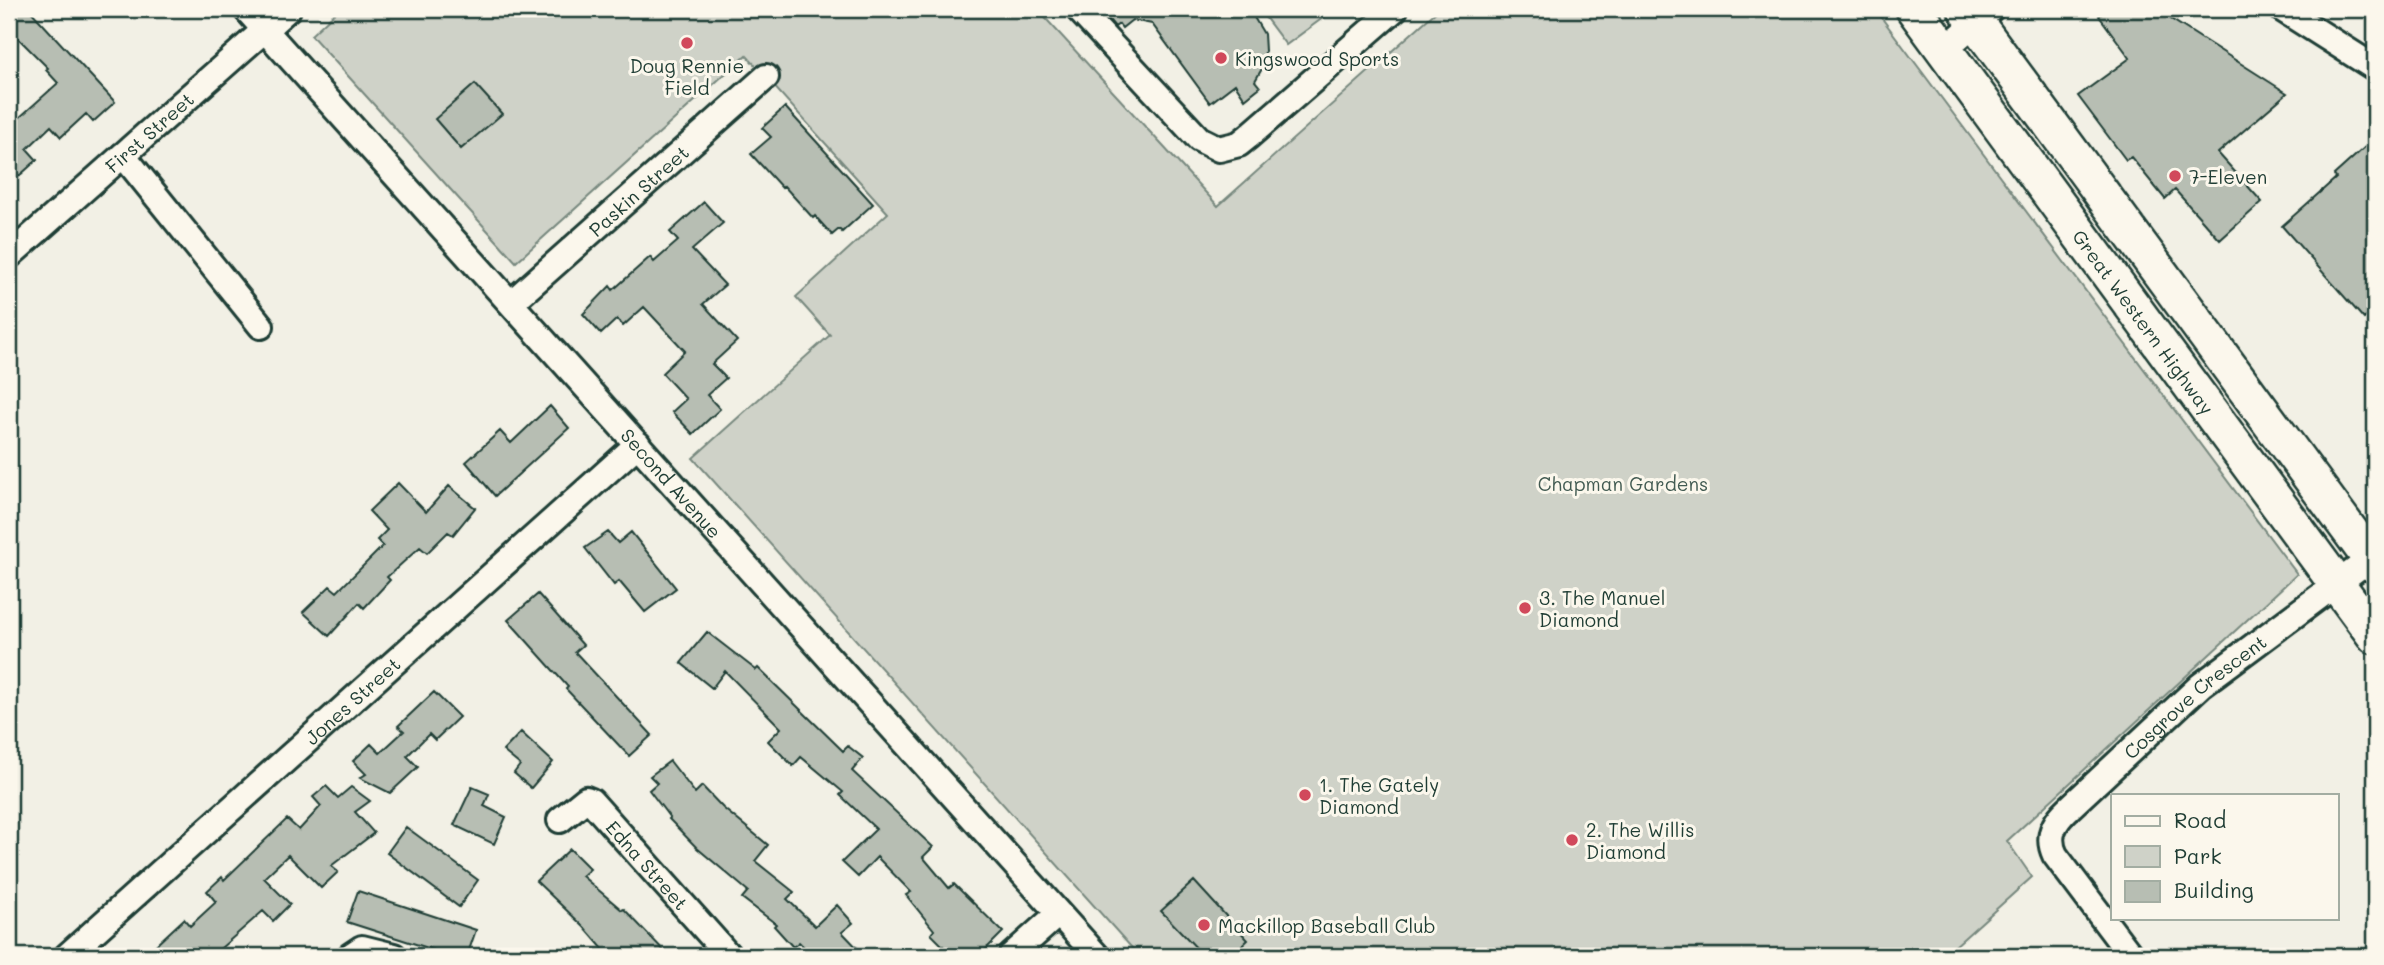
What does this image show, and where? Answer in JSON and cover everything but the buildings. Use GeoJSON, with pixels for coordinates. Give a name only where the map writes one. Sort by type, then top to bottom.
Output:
{"type":"FeatureCollection","features":[{"type":"Feature","properties":{"kind":"highway","name":"Great Western Highway"},"geometry":{"type":"LineString","coordinates":[[1914,9],[2375,636]]}},
{"type":"Feature","properties":{"kind":"highway"},"geometry":{"type":"LineString","coordinates":[[1977,13],[2373,562]]}},
{"type":"Feature","properties":{"kind":"street","name":"Second Avenue"},"geometry":{"type":"LineString","coordinates":[[246,9],[1097,956]]}},
{"type":"Feature","properties":{"kind":"street","name":"First Street"},"geometry":{"type":"LineString","coordinates":[[9,256],[288,9]]}},
{"type":"Feature","properties":{"kind":"street"},"geometry":{"type":"LineString","coordinates":[[1078,9],[1199,139],[1219,149],[1239,144],[1395,9]]}},
{"type":"Feature","properties":{"kind":"street"},"geometry":{"type":"LineString","coordinates":[[2282,9],[2375,68]]}},
{"type":"Feature","properties":{"kind":"street"},"geometry":{"type":"LineString","coordinates":[[1945,49],[1977,13]]}},
{"type":"Feature","properties":{"kind":"street","name":"Paskin Street"},"geometry":{"type":"LineString","coordinates":[[511,303],[766,77]]}},
{"type":"Feature","properties":{"kind":"street"},"geometry":{"type":"LineString","coordinates":[[123,155],[261,326]]}},
{"type":"Feature","properties":{"kind":"street","name":"Jones Street"},"geometry":{"type":"LineString","coordinates":[[67,956],[638,444]]}},
{"type":"Feature","properties":{"kind":"street","name":"Cosgrove Crescent"},"geometry":{"type":"LineString","coordinates":[[2131,956],[2055,855],[2050,841],[2054,824],[2201,685],[2337,583],[2373,562]]}},
{"type":"Feature","properties":{"kind":"street","name":"Edna Street"},"geometry":{"type":"LineString","coordinates":[[561,820],[584,800],[591,801],[729,956]]}},
{"type":"Feature","properties":{"kind":"street"},"geometry":{"type":"LineString","coordinates":[[1011,956],[1058,914]]}},
{"type":"Feature","properties":{"kind":"street"},"geometry":{"type":"LineString","coordinates":[[350,956],[362,948],[394,956]]}},
{"type":"Feature","properties":{"kind":"green space","name":"Chapman Gardens"},"geometry":{"type":"Polygon","coordinates":[[[339,9],[1037,9],[1218,206],[1439,9],[1875,9],[2297,574],[2007,841],[2032,877],[1944,956],[1139,956],[693,458],[830,335],[796,297],[888,213],[746,55],[516,262],[311,35],[339,9]]]}},
{"type":"Feature","properties":{"kind":"green space"},"geometry":{"type":"Polygon","coordinates":[[[1259,9],[1335,9],[1286,45],[1259,9]]]}},
{"type":"Feature","properties":{"kind":"place","name":"Doug Rennie Field"},"geometry":{"type":"Point","coordinates":[687,43]}},
{"type":"Feature","properties":{"kind":"place","name":"Kingswood Sports"},"geometry":{"type":"Point","coordinates":[1221,58]}},
{"type":"Feature","properties":{"kind":"place","name":"7-Eleven"},"geometry":{"type":"Point","coordinates":[2175,176]}},
{"type":"Feature","properties":{"kind":"place","name":"3. The Manuel Diamond"},"geometry":{"type":"Point","coordinates":[1525,608]}},
{"type":"Feature","properties":{"kind":"place","name":"1. The Gately Diamond"},"geometry":{"type":"Point","coordinates":[1305,795]}},
{"type":"Feature","properties":{"kind":"place","name":"2. The Willis Diamond"},"geometry":{"type":"Point","coordinates":[1572,840]}},
{"type":"Feature","properties":{"kind":"place","name":"Mackillop Baseball Club"},"geometry":{"type":"Point","coordinates":[1204,925]}}]}
